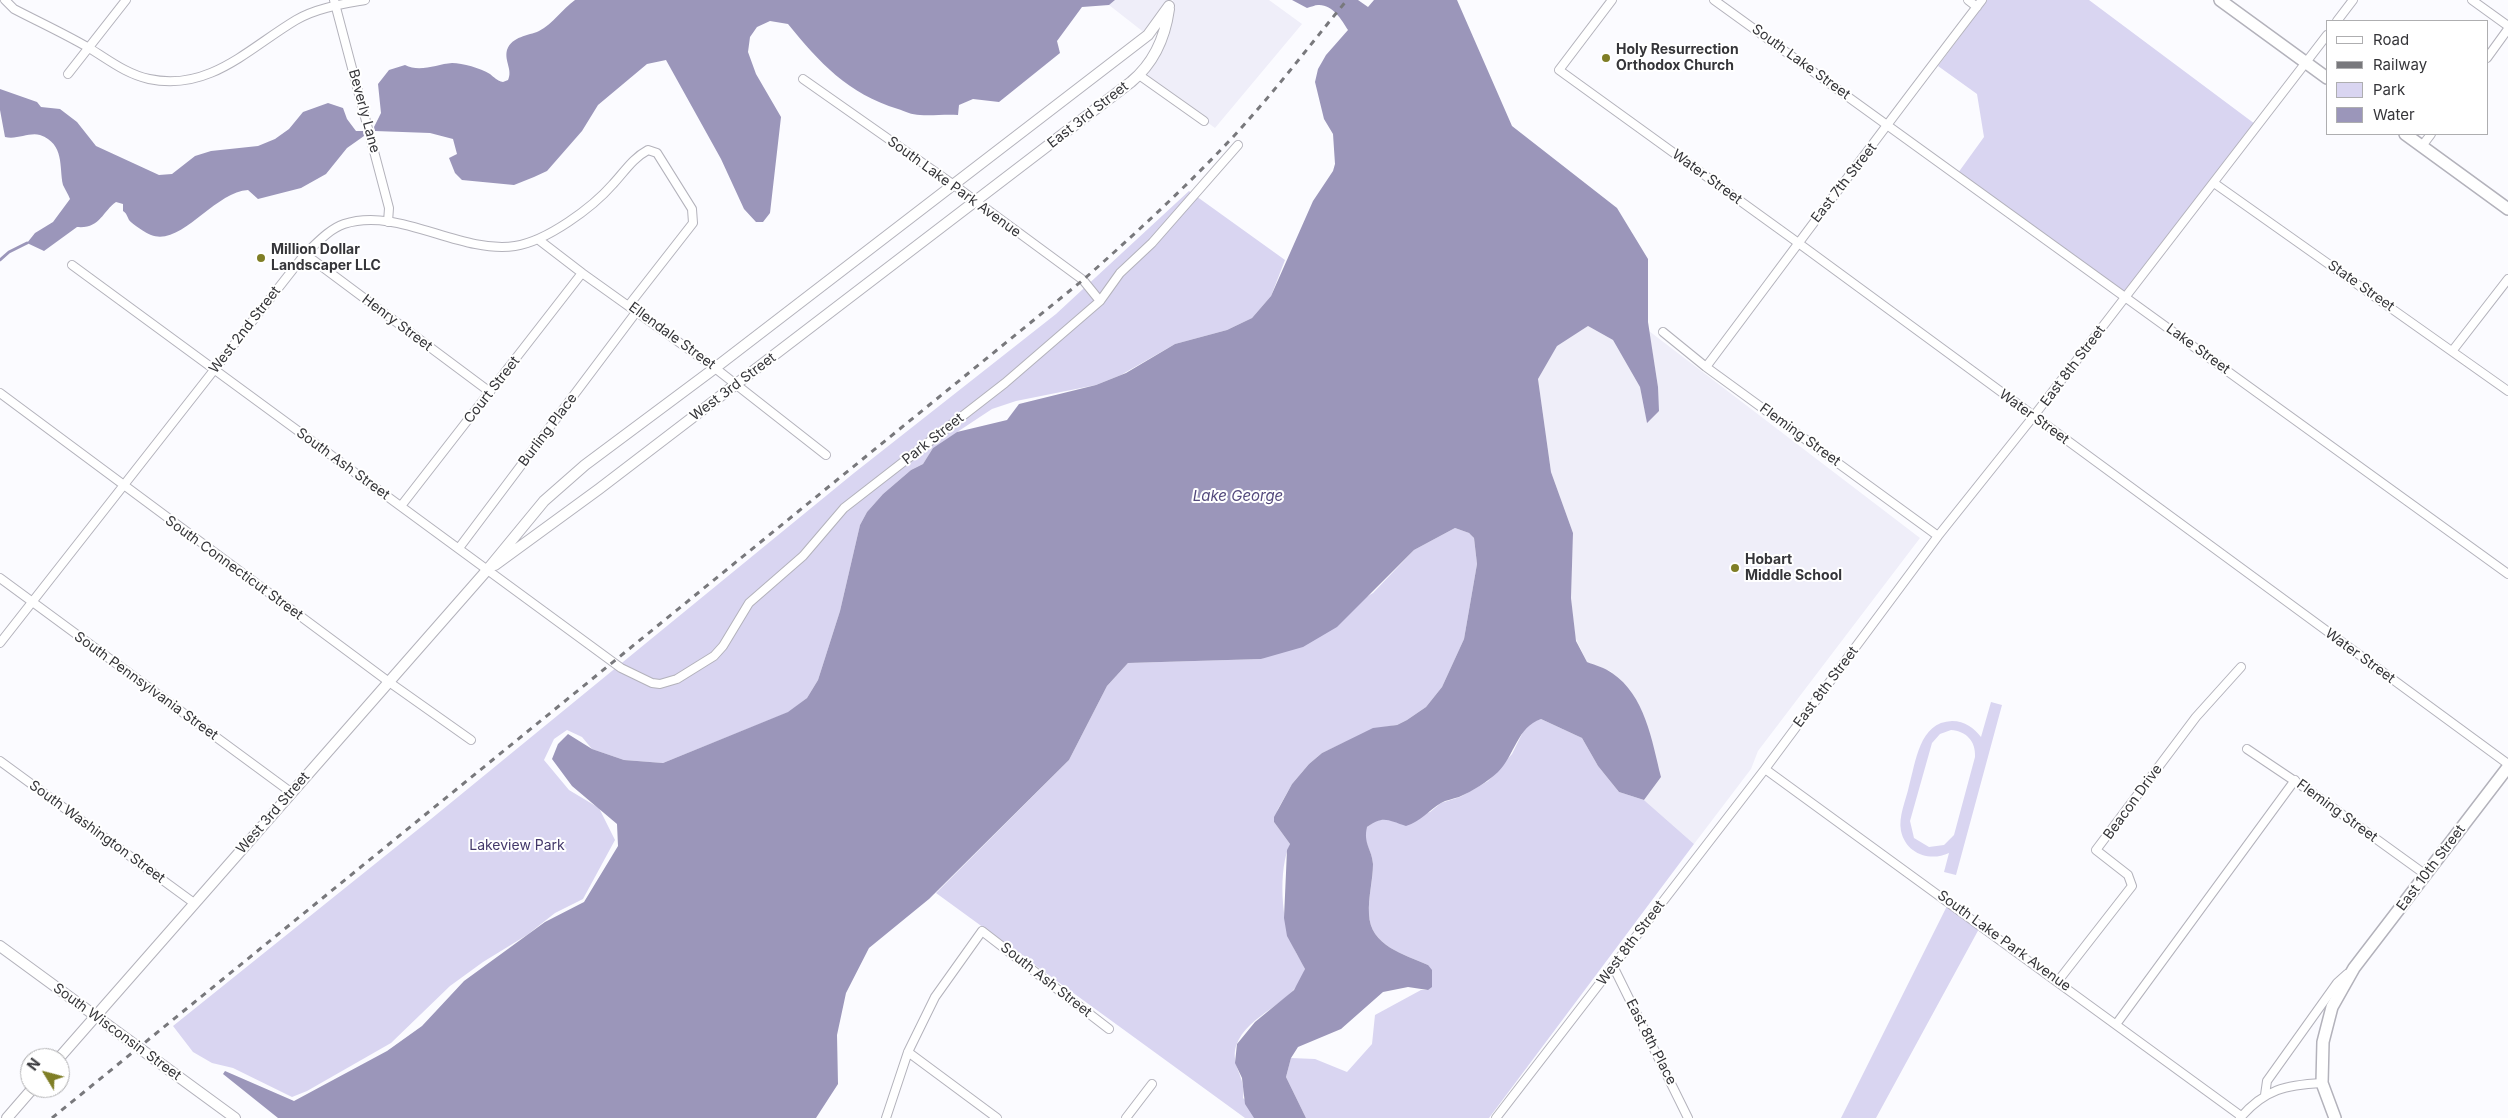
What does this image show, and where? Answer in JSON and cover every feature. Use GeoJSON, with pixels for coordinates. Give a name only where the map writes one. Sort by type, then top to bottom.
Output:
{"type":"FeatureCollection","features":[{"type":"Feature","properties":{"kind":"main road"},"geometry":{"type":"LineString","coordinates":[[2220,0],[2326,77]]}},
{"type":"Feature","properties":{"kind":"main road"},"geometry":{"type":"LineString","coordinates":[[2406,135],[2508,209]]}},
{"type":"Feature","properties":{"kind":"main road","name":"East 10th Street"},"geometry":{"type":"LineString","coordinates":[[2322,1083],[2323,1042],[2332,1007],[2354,968],[2508,766]]}},
{"type":"Feature","properties":{"kind":"main road"},"geometry":{"type":"LineString","coordinates":[[2322,1083],[2335,1118]]}},
{"type":"Feature","properties":{"kind":"street"},"geometry":{"type":"LineString","coordinates":[[5,0],[14,9],[88,48],[121,69],[149,79],[178,82],[202,78],[255,49],[297,19],[335,3],[365,0]]}},
{"type":"Feature","properties":{"kind":"street"},"geometry":{"type":"LineString","coordinates":[[68,74],[126,0]]}},
{"type":"Feature","properties":{"kind":"street","name":"Water Street"},"geometry":{"type":"LineString","coordinates":[[1612,0],[1559,70],[1797,242],[2508,766]]}},
{"type":"Feature","properties":{"kind":"street","name":"South Lake Street"},"geometry":{"type":"LineString","coordinates":[[1714,0],[1888,125]]}},
{"type":"Feature","properties":{"kind":"street"},"geometry":{"type":"LineString","coordinates":[[1968,0],[1980,3]]}},
{"type":"Feature","properties":{"kind":"street"},"geometry":{"type":"LineString","coordinates":[[2338,20],[2353,0]]}},
{"type":"Feature","properties":{"kind":"street"},"geometry":{"type":"LineString","coordinates":[[2472,0],[2508,28],[2488,57]]}},
{"type":"Feature","properties":{"kind":"street","name":"Beverly Lane"},"geometry":{"type":"LineString","coordinates":[[335,3],[389,208],[388,222]]}},
{"type":"Feature","properties":{"kind":"street","name":"East 3rd Street"},"geometry":{"type":"LineString","coordinates":[[976,202],[1139,75],[1158,49],[1166,28],[1170,3]]}},
{"type":"Feature","properties":{"kind":"street","name":"East 3rd Street"},"geometry":{"type":"LineString","coordinates":[[954,185],[1148,35],[1170,3]]}},
{"type":"Feature","properties":{"kind":"street","name":"East 7th Street"},"geometry":{"type":"LineString","coordinates":[[1706,367],[1797,242],[1980,3]]}},
{"type":"Feature","properties":{"kind":"street","name":"East 8th Street"},"geometry":{"type":"LineString","coordinates":[[1765,768],[1938,536],[2033,417],[2326,36]]}},
{"type":"Feature","properties":{"kind":"street"},"geometry":{"type":"LineString","coordinates":[[1139,75],[1204,121]]}},
{"type":"Feature","properties":{"kind":"street","name":"South Lake Park Avenue"},"geometry":{"type":"LineString","coordinates":[[803,79],[954,185],[1083,280],[1100,301]]}},
{"type":"Feature","properties":{"kind":"street","name":"Lake Street"},"geometry":{"type":"LineString","coordinates":[[1888,125],[2508,574]]}},
{"type":"Feature","properties":{"kind":"street"},"geometry":{"type":"LineString","coordinates":[[2422,146],[2430,135]]}},
{"type":"Feature","properties":{"kind":"street","name":"Park Street"},"geometry":{"type":"LineString","coordinates":[[614,662],[636,677],[660,684],[677,680],[714,656],[723,646],[748,603],[803,556],[844,508],[1005,383],[1100,301],[1120,273],[1152,243],[1238,145]]}},
{"type":"Feature","properties":{"kind":"street","name":"West 2nd Street"},"geometry":{"type":"LineString","coordinates":[[0,643],[305,254],[323,237],[342,225],[366,220],[388,222],[486,246],[515,246],[539,240],[577,215],[612,186],[637,156],[648,150],[657,153],[692,209],[692,223],[629,305]]}},
{"type":"Feature","properties":{"kind":"street","name":"State Street"},"geometry":{"type":"LineString","coordinates":[[2214,183],[2453,350],[2508,391]]}},
{"type":"Feature","properties":{"kind":"street","name":"West 3rd Street"},"geometry":{"type":"LineString","coordinates":[[68,1048],[488,569],[519,529],[551,495],[585,465],[954,185]]}},
{"type":"Feature","properties":{"kind":"street","name":"West 3rd Street"},"geometry":{"type":"LineString","coordinates":[[488,569],[529,542],[976,202]]}},
{"type":"Feature","properties":{"kind":"street","name":"Ellendale Street"},"geometry":{"type":"LineString","coordinates":[[539,240],[737,384],[826,455]]}},
{"type":"Feature","properties":{"kind":"street","name":"Henry Street"},"geometry":{"type":"LineString","coordinates":[[305,254],[490,392]]}},
{"type":"Feature","properties":{"kind":"street","name":"South Ash Street"},"geometry":{"type":"LineString","coordinates":[[72,265],[614,662]]}},
{"type":"Feature","properties":{"kind":"street","name":"Court Street"},"geometry":{"type":"LineString","coordinates":[[401,506],[582,273]]}},
{"type":"Feature","properties":{"kind":"street"},"geometry":{"type":"LineString","coordinates":[[2453,350],[2508,279]]}},
{"type":"Feature","properties":{"kind":"street","name":"Burling Place"},"geometry":{"type":"LineString","coordinates":[[460,548],[637,311]]}},
{"type":"Feature","properties":{"kind":"street","name":"Fleming Street"},"geometry":{"type":"LineString","coordinates":[[1663,332],[1706,367],[1938,536]]}},
{"type":"Feature","properties":{"kind":"street","name":"South Connecticut Street"},"geometry":{"type":"LineString","coordinates":[[0,393],[389,682],[471,740]]}},
{"type":"Feature","properties":{"kind":"street","name":"South Pennsylvania Street"},"geometry":{"type":"LineString","coordinates":[[0,578],[292,793]]}},
{"type":"Feature","properties":{"kind":"street","name":"Beacon Drive"},"geometry":{"type":"LineString","coordinates":[[2058,981],[2132,886],[2128,875],[2096,850],[2196,717],[2241,667]]}},
{"type":"Feature","properties":{"kind":"street","name":"Fleming Street"},"geometry":{"type":"LineString","coordinates":[[2247,749],[2295,780],[2426,875]]}},
{"type":"Feature","properties":{"kind":"street","name":"South Washington Street"},"geometry":{"type":"LineString","coordinates":[[0,761],[194,903]]}},
{"type":"Feature","properties":{"kind":"street","name":"South Lake Park Avenue"},"geometry":{"type":"LineString","coordinates":[[1765,768],[2117,1023],[2240,1117]]}},
{"type":"Feature","properties":{"kind":"street","name":"West 8th Street"},"geometry":{"type":"LineString","coordinates":[[1496,1118],[1765,768]]}},
{"type":"Feature","properties":{"kind":"street"},"geometry":{"type":"LineString","coordinates":[[2117,1023],[2295,780]]}},
{"type":"Feature","properties":{"kind":"street","name":"South Ash Street"},"geometry":{"type":"LineString","coordinates":[[908,1052],[936,996],[982,931],[1110,1029]]}},
{"type":"Feature","properties":{"kind":"street","name":"South Wisconsin Street"},"geometry":{"type":"LineString","coordinates":[[0,946],[235,1118]]}},
{"type":"Feature","properties":{"kind":"street","name":"East 8th Place"},"geometry":{"type":"LineString","coordinates":[[1613,966],[1688,1118]]}},
{"type":"Feature","properties":{"kind":"street","name":"East 10th Street"},"geometry":{"type":"LineString","coordinates":[[2265,1095],[2267,1081],[2337,983],[2354,968]]}},
{"type":"Feature","properties":{"kind":"street"},"geometry":{"type":"LineString","coordinates":[[886,1118],[908,1052],[997,1118]]}},
{"type":"Feature","properties":{"kind":"street","name":"East 10th Street"},"geometry":{"type":"LineString","coordinates":[[2240,1117],[2265,1095],[2274,1090],[2291,1085],[2322,1083]]}},
{"type":"Feature","properties":{"kind":"street"},"geometry":{"type":"LineString","coordinates":[[1126,1118],[1152,1084]]}},
{"type":"Feature","properties":{"kind":"street"},"geometry":{"type":"LineString","coordinates":[[7,1118],[24,1098]]}},
{"type":"Feature","properties":{"kind":"shaded area"},"geometry":{"type":"Polygon","coordinates":[[[1115,0],[1169,0],[1146,34],[1109,5],[1115,0]]]}},
{"type":"Feature","properties":{"kind":"shaded area"},"geometry":{"type":"Polygon","coordinates":[[[1173,0],[1269,0],[1302,24],[1215,128],[1142,74],[1173,0]]]}},
{"type":"Feature","properties":{"kind":"shaded area","name":"Hobart Middle School"},"geometry":{"type":"Polygon","coordinates":[[[1588,326],[1613,340],[1640,387],[1647,422],[1658,387],[1649,331],[1920,538],[1758,751],[1751,769],[1694,844],[1644,800],[1661,777],[1612,672],[1587,662],[1575,637],[1571,598],[1573,533],[1551,472],[1538,379],[1557,345],[1588,326]]]}},
{"type":"Feature","properties":{"kind":"green space"},"geometry":{"type":"Polygon","coordinates":[[[1987,0],[2089,0],[2255,124],[2126,293],[1958,173],[1984,137],[1977,94],[1938,66],[1987,0]]]}},
{"type":"Feature","properties":{"kind":"green space","name":"Lakeview Park"},"geometry":{"type":"Polygon","coordinates":[[[1189,191],[1285,260],[1271,296],[1252,318],[1227,330],[1175,344],[1121,375],[1096,385],[1016,401],[992,409],[933,448],[923,464],[911,470],[883,494],[867,512],[860,525],[840,611],[818,680],[807,698],[789,712],[663,763],[624,760],[592,749],[582,737],[567,730],[554,739],[544,760],[569,790],[599,808],[615,840],[583,899],[555,913],[527,935],[483,962],[450,986],[391,1043],[307,1091],[292,1097],[233,1068],[212,1063],[193,1052],[173,1026],[431,819],[854,473],[1056,314],[1189,191]]]}},
{"type":"Feature","properties":{"kind":"green space"},"geometry":{"type":"Polygon","coordinates":[[[1455,528],[1469,533],[1474,538],[1477,564],[1464,639],[1442,687],[1426,707],[1407,720],[1397,725],[1373,729],[1322,753],[1309,764],[1292,784],[1278,809],[1274,822],[1290,844],[1286,855],[1283,881],[1286,925],[1295,951],[1305,969],[1293,991],[1251,1025],[1242,1034],[1236,1046],[1235,1059],[1243,1085],[1243,1098],[1265,1118],[1245,1118],[936,893],[1069,760],[1107,686],[1128,663],[1261,659],[1373,593],[1414,550],[1455,528]]]}},
{"type":"Feature","properties":{"kind":"green space"},"geometry":{"type":"Polygon","coordinates":[[[1991,702],[2002,705],[1956,875],[1944,872],[1949,853],[1942,856],[1927,856],[1913,850],[1908,845],[1901,831],[1901,814],[1917,755],[1932,728],[1941,723],[1957,721],[1969,726],[1981,737],[1991,702]],[[1951,730],[1940,734],[1932,743],[1910,821],[1914,838],[1929,847],[1944,845],[1954,835],[1975,757],[1972,742],[1961,732],[1951,730]]]}},
{"type":"Feature","properties":{"kind":"green space"},"geometry":{"type":"Polygon","coordinates":[[[1541,719],[1582,738],[1598,766],[1619,792],[1644,800],[1694,844],[1489,1118],[1306,1118],[1286,1077],[1291,1058],[1315,1059],[1347,1072],[1372,1044],[1375,1015],[1421,990],[1428,990],[1428,965],[1390,947],[1375,934],[1371,925],[1369,908],[1373,864],[1365,834],[1366,828],[1380,820],[1387,819],[1395,822],[1430,812],[1441,803],[1460,797],[1488,781],[1512,754],[1523,732],[1531,722],[1541,719]]]}},
{"type":"Feature","properties":{"kind":"green space"},"geometry":{"type":"Polygon","coordinates":[[[1948,904],[1980,927],[1876,1118],[1841,1118],[1948,904]]]}},
{"type":"Feature","properties":{"kind":"water"},"geometry":{"type":"Polygon","coordinates":[[[575,0],[1115,0],[1109,5],[1082,7],[1057,41],[1060,53],[999,102],[973,99],[959,105],[958,115],[917,115],[880,103],[849,86],[823,64],[788,24],[770,21],[757,27],[750,37],[748,52],[756,74],[781,117],[770,213],[763,222],[756,222],[744,209],[721,159],[666,60],[647,64],[598,105],[582,131],[547,171],[514,185],[462,180],[455,173],[449,158],[457,154],[453,139],[430,133],[375,131],[374,127],[381,113],[378,84],[389,70],[405,65],[423,68],[456,63],[481,70],[503,82],[508,80],[509,76],[506,54],[509,45],[516,39],[544,28],[575,0]]]}},
{"type":"Feature","properties":{"kind":"water","name":"Lake George"},"geometry":{"type":"Polygon","coordinates":[[[1292,0],[1358,0],[1368,7],[1374,0],[1457,0],[1512,126],[1617,208],[1648,259],[1648,322],[1658,387],[1659,411],[1647,423],[1640,387],[1613,340],[1588,326],[1557,346],[1538,379],[1551,472],[1573,533],[1571,598],[1576,641],[1587,662],[1609,671],[1623,682],[1640,706],[1650,734],[1661,777],[1644,800],[1619,792],[1598,766],[1582,738],[1541,719],[1527,728],[1504,765],[1494,776],[1480,786],[1459,797],[1441,803],[1420,819],[1406,826],[1382,820],[1367,827],[1366,838],[1373,864],[1369,908],[1371,925],[1375,934],[1390,947],[1428,965],[1432,970],[1432,987],[1428,990],[1408,987],[1383,992],[1341,1029],[1298,1047],[1291,1058],[1286,1077],[1306,1118],[1254,1118],[1245,1104],[1242,1078],[1235,1063],[1237,1044],[1255,1022],[1294,990],[1305,969],[1287,936],[1284,918],[1287,850],[1290,844],[1274,822],[1274,817],[1292,784],[1309,764],[1322,753],[1373,728],[1397,725],[1407,720],[1426,707],[1442,687],[1464,639],[1477,564],[1474,538],[1469,533],[1455,528],[1414,550],[1337,627],[1303,647],[1261,659],[1128,663],[1107,686],[1069,760],[929,899],[869,948],[846,993],[837,1035],[838,1084],[816,1118],[278,1118],[223,1074],[225,1071],[294,1101],[387,1051],[422,1026],[464,981],[545,922],[584,902],[618,846],[617,824],[572,786],[552,759],[558,744],[568,734],[592,749],[624,760],[663,763],[788,712],[807,698],[818,680],[840,611],[860,525],[867,512],[883,494],[911,470],[923,464],[933,448],[957,432],[1007,420],[1019,404],[1096,385],[1126,373],[1175,344],[1227,330],[1252,318],[1271,296],[1313,201],[1333,171],[1335,164],[1333,134],[1324,119],[1315,82],[1318,69],[1326,55],[1348,30],[1336,13],[1328,7],[1318,5],[1307,8],[1292,0]]]}},
{"type":"Feature","properties":{"kind":"water"},"geometry":{"type":"Polygon","coordinates":[[[0,89],[37,102],[41,107],[60,109],[77,122],[96,146],[159,175],[172,174],[195,156],[211,151],[258,146],[275,139],[289,129],[303,112],[328,103],[343,108],[347,119],[356,131],[363,131],[364,136],[347,148],[326,174],[301,188],[258,199],[248,190],[235,193],[186,227],[162,237],[151,235],[136,226],[123,211],[123,204],[116,202],[96,223],[85,227],[77,227],[44,251],[27,243],[35,233],[53,222],[70,199],[63,185],[59,157],[54,144],[40,135],[32,134],[14,138],[5,137],[0,110],[0,89]]]}},
{"type":"Feature","properties":{"kind":"waterway"},"geometry":{"type":"LineString","coordinates":[[0,260],[9,252],[27,243]]}},
{"type":"Feature","properties":{"kind":"railway"},"geometry":{"type":"LineString","coordinates":[[52,1118],[1083,280],[1196,175],[1232,138],[1347,0]]}},
{"type":"Feature","properties":{"kind":"place","name":"Holy Resurrection Orthodox Church"},"geometry":{"type":"Point","coordinates":[1606,58]}},
{"type":"Feature","properties":{"kind":"place","name":"Million Dollar Landscaper LLC"},"geometry":{"type":"Point","coordinates":[261,258]}},
{"type":"Feature","properties":{"kind":"place","name":"Hobart Middle School"},"geometry":{"type":"Point","coordinates":[1735,568]}}]}
